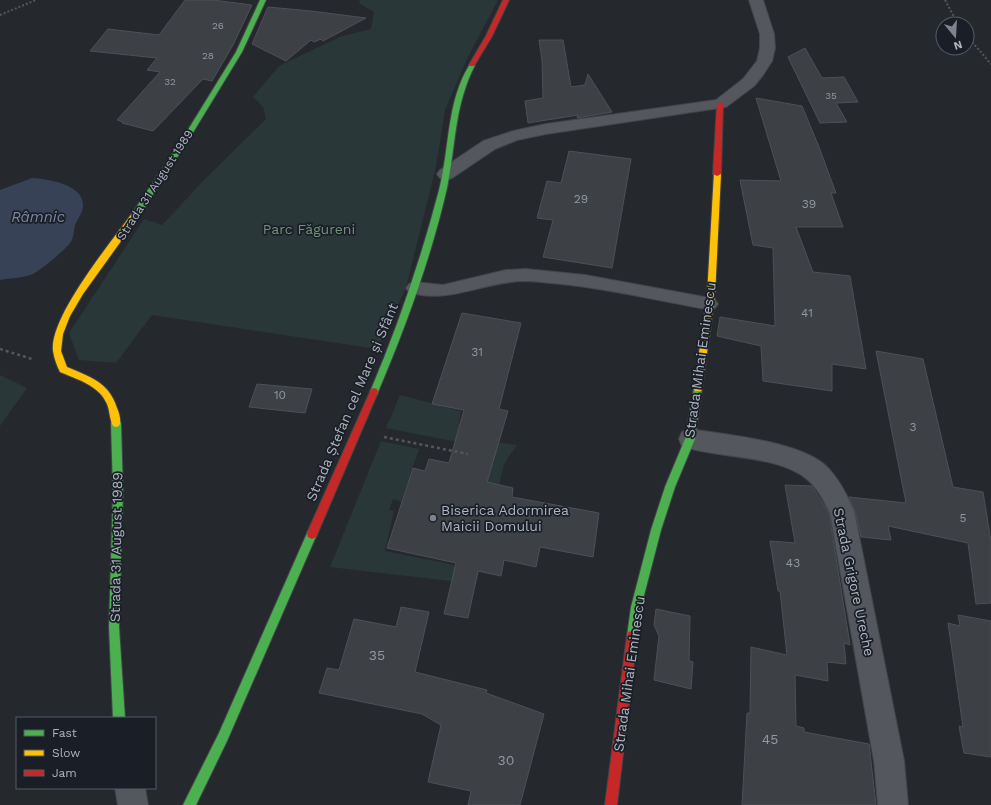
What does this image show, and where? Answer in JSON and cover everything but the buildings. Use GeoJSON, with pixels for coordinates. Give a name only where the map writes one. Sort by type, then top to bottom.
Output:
{"type":"FeatureCollection","features":[{"type":"Feature","properties":{"kind":"street","name":"Strada 31 August 1989"},"geometry":{"type":"LineString","coordinates":[[120,717],[117,699],[114,596],[118,445],[116,416],[110,397],[94,384],[63,369],[57,351],[59,334],[66,315],[80,292],[114,247],[186,138],[239,52],[263,0]]}},
{"type":"Feature","properties":{"kind":"street","name":"Strada Ștefan cel Mare și Sfânt"},"geometry":{"type":"LineString","coordinates":[[189,805],[223,737],[380,379],[414,288],[431,236],[446,174],[450,125],[465,76],[489,36],[506,0]]}},
{"type":"Feature","properties":{"kind":"street"},"geometry":{"type":"LineString","coordinates":[[446,174],[489,145],[512,136],[546,129],[720,104],[739,91],[753,78],[764,63],[768,34],[756,0]]}},
{"type":"Feature","properties":{"kind":"street","name":"Strada Mihai Eminescu"},"geometry":{"type":"LineString","coordinates":[[611,805],[636,607],[656,530],[670,487],[690,439],[710,304],[720,104]]}},
{"type":"Feature","properties":{"kind":"street","name":"Strada Grigore Ureche"},"geometry":{"type":"LineString","coordinates":[[690,439],[785,456],[814,469],[831,489],[842,511],[884,738],[893,805]]}},
{"type":"Feature","properties":{"kind":"street"},"geometry":{"type":"LineString","coordinates":[[130,789],[133,805]]}},
{"type":"Feature","properties":{"kind":"lane"},"geometry":{"type":"LineString","coordinates":[[414,288],[443,291],[506,276],[526,275],[585,281],[710,304]]}},
{"type":"Feature","properties":{"kind":"path"},"geometry":{"type":"LineString","coordinates":[[0,15],[36,0]]}},
{"type":"Feature","properties":{"kind":"path"},"geometry":{"type":"LineString","coordinates":[[944,0],[953,16]]}},
{"type":"Feature","properties":{"kind":"path"},"geometry":{"type":"LineString","coordinates":[[975,45],[991,64]]}},
{"type":"Feature","properties":{"kind":"path"},"geometry":{"type":"LineString","coordinates":[[357,431],[468,454]]}},
{"type":"Feature","properties":{"kind":"green space","name":"Parc Făgureni"},"geometry":{"type":"Polygon","coordinates":[[[360,0],[498,0],[466,61],[445,110],[436,166],[406,288],[377,349],[152,315],[116,363],[79,360],[69,333],[144,219],[162,225],[204,180],[266,119],[263,107],[253,97],[279,66],[342,36],[371,29],[374,12],[359,3],[360,0]]]}},
{"type":"Feature","properties":{"kind":"green space"},"geometry":{"type":"Polygon","coordinates":[[[0,375],[27,388],[0,426],[0,375]]]}},
{"type":"Feature","properties":{"kind":"green space"},"geometry":{"type":"Polygon","coordinates":[[[400,395],[461,411],[459,423],[483,428],[480,440],[517,445],[504,464],[476,584],[330,567],[381,441],[419,449],[401,502],[393,499],[389,510],[394,511],[385,551],[459,566],[458,442],[386,428],[400,395]]]}},
{"type":"Feature","properties":{"kind":"water","name":"Râmnic"},"geometry":{"type":"Polygon","coordinates":[[[32,178],[55,181],[71,187],[81,198],[83,205],[82,211],[75,225],[72,240],[66,248],[33,274],[0,280],[0,190],[32,178]]]}},
{"type":"Feature","properties":{"kind":"traffic: fast"},"geometry":{"type":"LineString","coordinates":[[136,214],[186,139],[239,52],[263,0]]}},
{"type":"Feature","properties":{"kind":"traffic: fast"},"geometry":{"type":"LineString","coordinates":[[374,392],[395,342],[429,240],[443,188],[455,110],[459,94],[472,65]]}},
{"type":"Feature","properties":{"kind":"traffic: fast"},"geometry":{"type":"LineString","coordinates":[[632,636],[636,607],[656,530],[670,487],[690,439],[698,388]]}},
{"type":"Feature","properties":{"kind":"traffic: fast"},"geometry":{"type":"LineString","coordinates":[[116,423],[118,492],[114,627],[119,717]]}},
{"type":"Feature","properties":{"kind":"traffic: fast"},"geometry":{"type":"LineString","coordinates":[[189,805],[223,737],[312,534]]}},
{"type":"Feature","properties":{"kind":"traffic: slow"},"geometry":{"type":"LineString","coordinates":[[698,388],[711,296],[717,174]]}},
{"type":"Feature","properties":{"kind":"traffic: slow"},"geometry":{"type":"LineString","coordinates":[[116,423],[114,410],[106,393],[92,382],[63,369],[57,351],[59,334],[66,315],[80,292],[136,214]]}},
{"type":"Feature","properties":{"kind":"traffic: jam"},"geometry":{"type":"LineString","coordinates":[[472,65],[489,36],[506,0]]}},
{"type":"Feature","properties":{"kind":"traffic: jam"},"geometry":{"type":"LineString","coordinates":[[717,174],[720,104]]}},
{"type":"Feature","properties":{"kind":"traffic: jam"},"geometry":{"type":"LineString","coordinates":[[312,534],[374,392]]}},
{"type":"Feature","properties":{"kind":"traffic: jam"},"geometry":{"type":"LineString","coordinates":[[611,805],[632,636]]}},
{"type":"Feature","properties":{"kind":"place","name":"Biserica Adormirea Maicii Domului"},"geometry":{"type":"Point","coordinates":[433,518]}}]}
